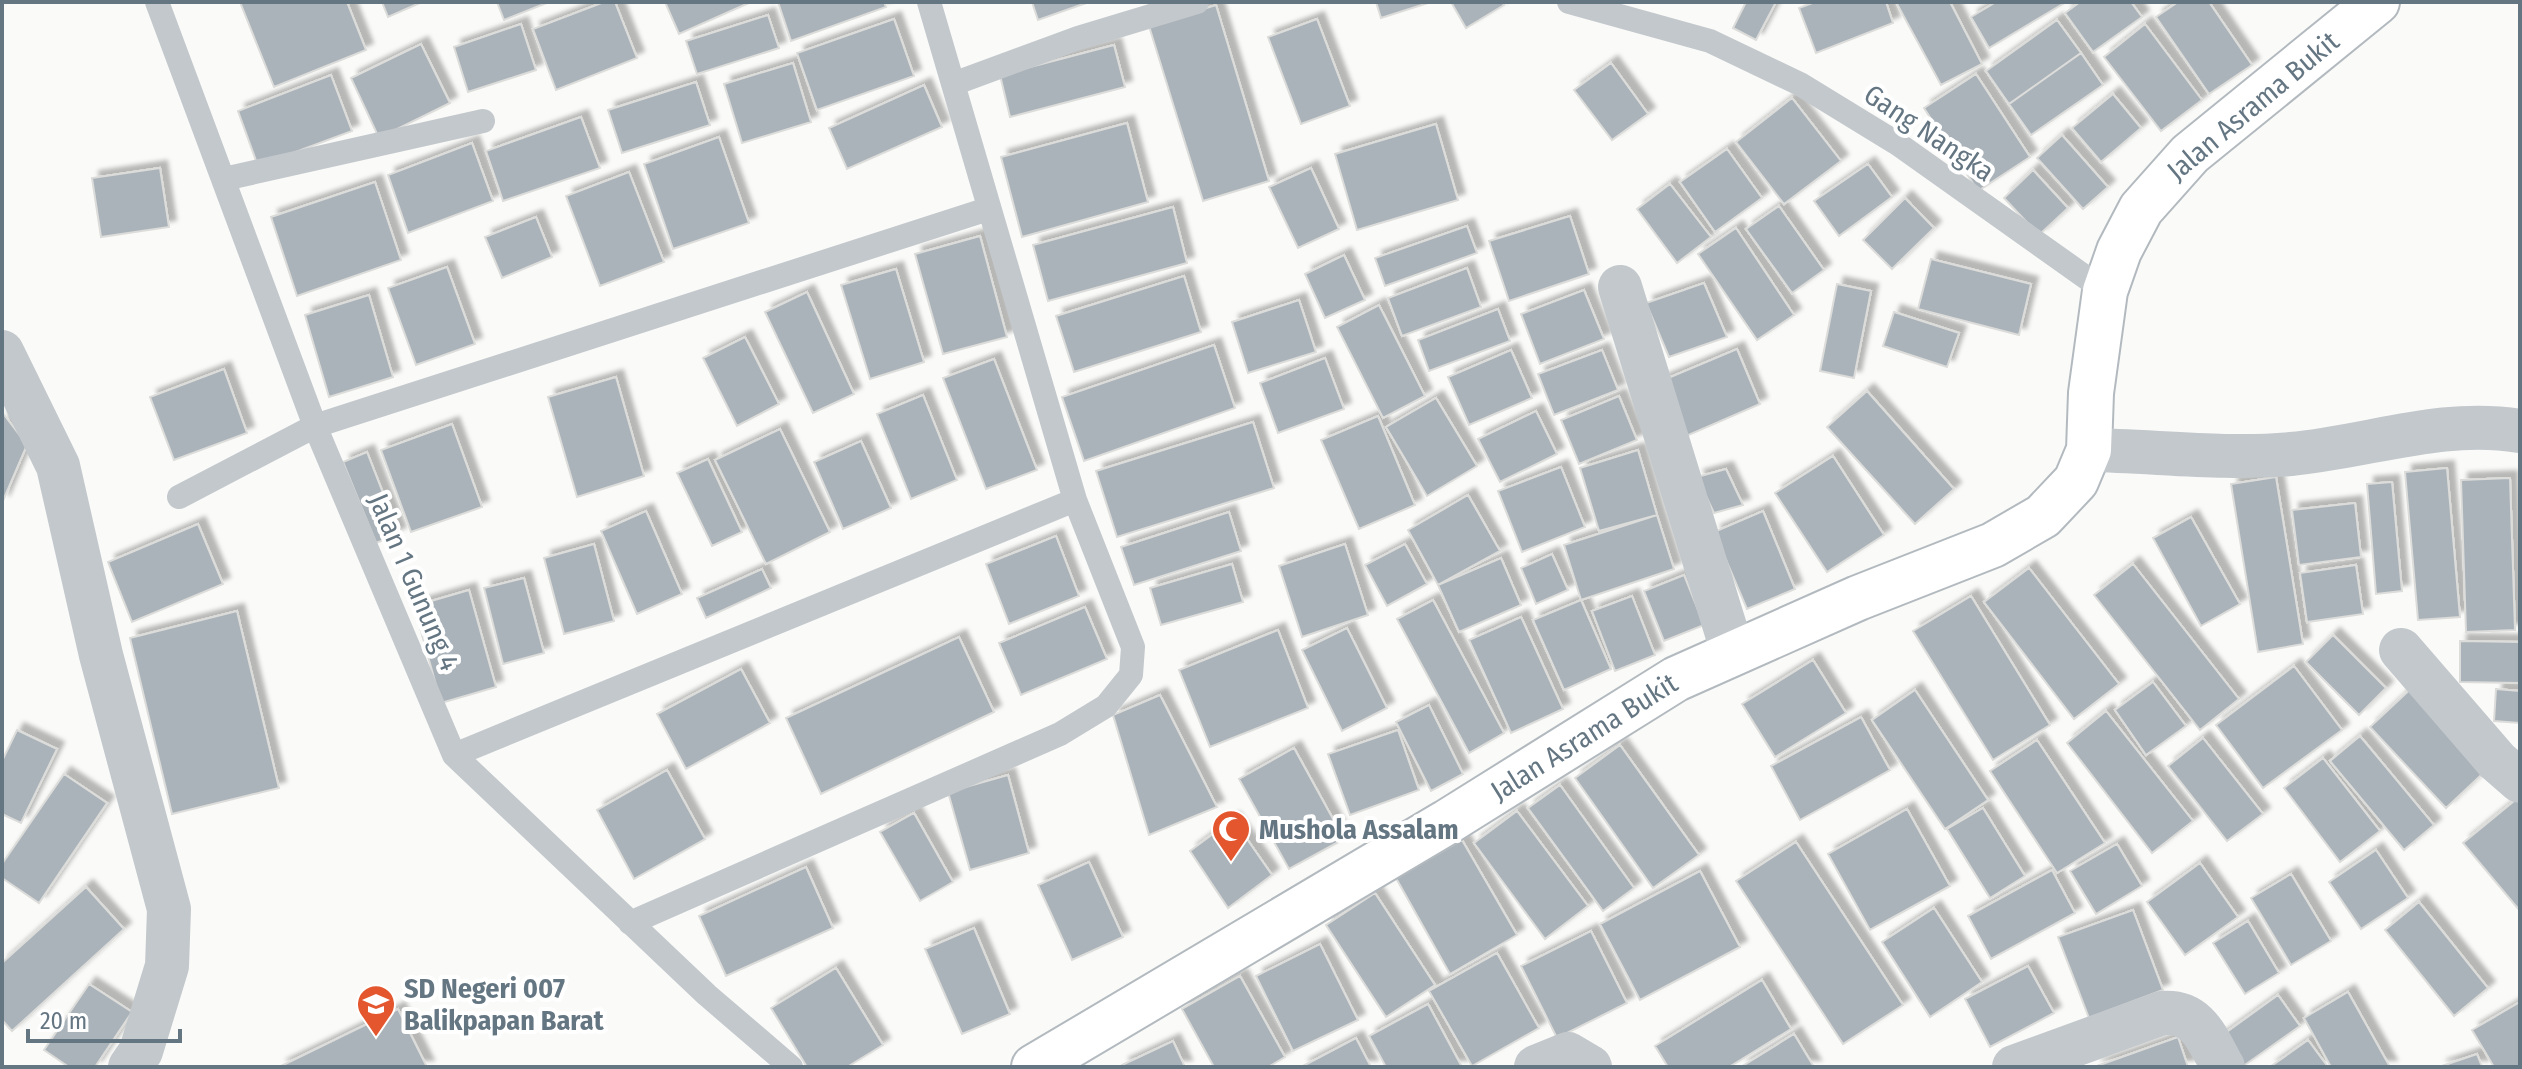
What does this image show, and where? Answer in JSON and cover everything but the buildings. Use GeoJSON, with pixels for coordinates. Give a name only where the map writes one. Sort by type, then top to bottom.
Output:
{"type":"FeatureCollection","features":[{"type":"Feature","properties":{"kind":"street","name":"Jalan Asrama Bukit"},"geometry":{"type":"LineString","coordinates":[[1034,1067],[1447,822],[1676,679],[1993,545],[2026,528],[2060,501],[2076,481],[2089,450],[2091,393],[2105,291],[2126,237],[2141,209],[2190,154],[2377,2]]}},
{"type":"Feature","properties":{"kind":"street"},"geometry":{"type":"LineString","coordinates":[[1620,287],[1733,653]]}},
{"type":"Feature","properties":{"kind":"street"},"geometry":{"type":"LineString","coordinates":[[2,352],[58,466],[101,655],[169,909],[167,966],[141,1051],[130,1067]]}},
{"type":"Feature","properties":{"kind":"street"},"geometry":{"type":"LineString","coordinates":[[2089,450],[2261,456],[2293,454],[2445,427],[2489,426],[2520,431]]}},
{"type":"Feature","properties":{"kind":"street"},"geometry":{"type":"LineString","coordinates":[[2401,650],[2497,761],[2520,781]]}},
{"type":"Feature","properties":{"kind":"street"},"geometry":{"type":"LineString","coordinates":[[2014,1067],[2162,1013],[2177,1012],[2200,1025],[2223,1067]]}},
{"type":"Feature","properties":{"kind":"street"},"geometry":{"type":"LineString","coordinates":[[1536,1067],[1568,1054],[1590,1067]]}},
{"type":"Feature","properties":{"kind":"lane","name":"Jalan 1 Gunung 4"},"geometry":{"type":"LineString","coordinates":[[157,2],[315,426],[454,755],[630,923],[791,1067]]}},
{"type":"Feature","properties":{"kind":"lane"},"geometry":{"type":"LineString","coordinates":[[630,923],[1060,734],[1106,706],[1131,675],[1133,647],[1075,500],[929,2]]}},
{"type":"Feature","properties":{"kind":"lane"},"geometry":{"type":"LineString","coordinates":[[953,84],[1078,38],[1197,2]]}},
{"type":"Feature","properties":{"kind":"lane","name":"Gang Nangka"},"geometry":{"type":"LineString","coordinates":[[1569,2],[1594,12],[1649,23],[1710,41],[1800,84],[1873,128],[2105,291]]}},
{"type":"Feature","properties":{"kind":"lane"},"geometry":{"type":"LineString","coordinates":[[224,179],[483,121]]}},
{"type":"Feature","properties":{"kind":"lane"},"geometry":{"type":"LineString","coordinates":[[179,497],[315,426],[988,209]]}},
{"type":"Feature","properties":{"kind":"lane"},"geometry":{"type":"LineString","coordinates":[[454,755],[1075,500]]}},
{"type":"Feature","properties":{"kind":"place","name":"Mushola Assalam"},"geometry":{"type":"Point","coordinates":[1231,863]}},
{"type":"Feature","properties":{"kind":"place","name":"SD Negeri 007 Balikpapan Barat"},"geometry":{"type":"Point","coordinates":[376,1038]}}]}
